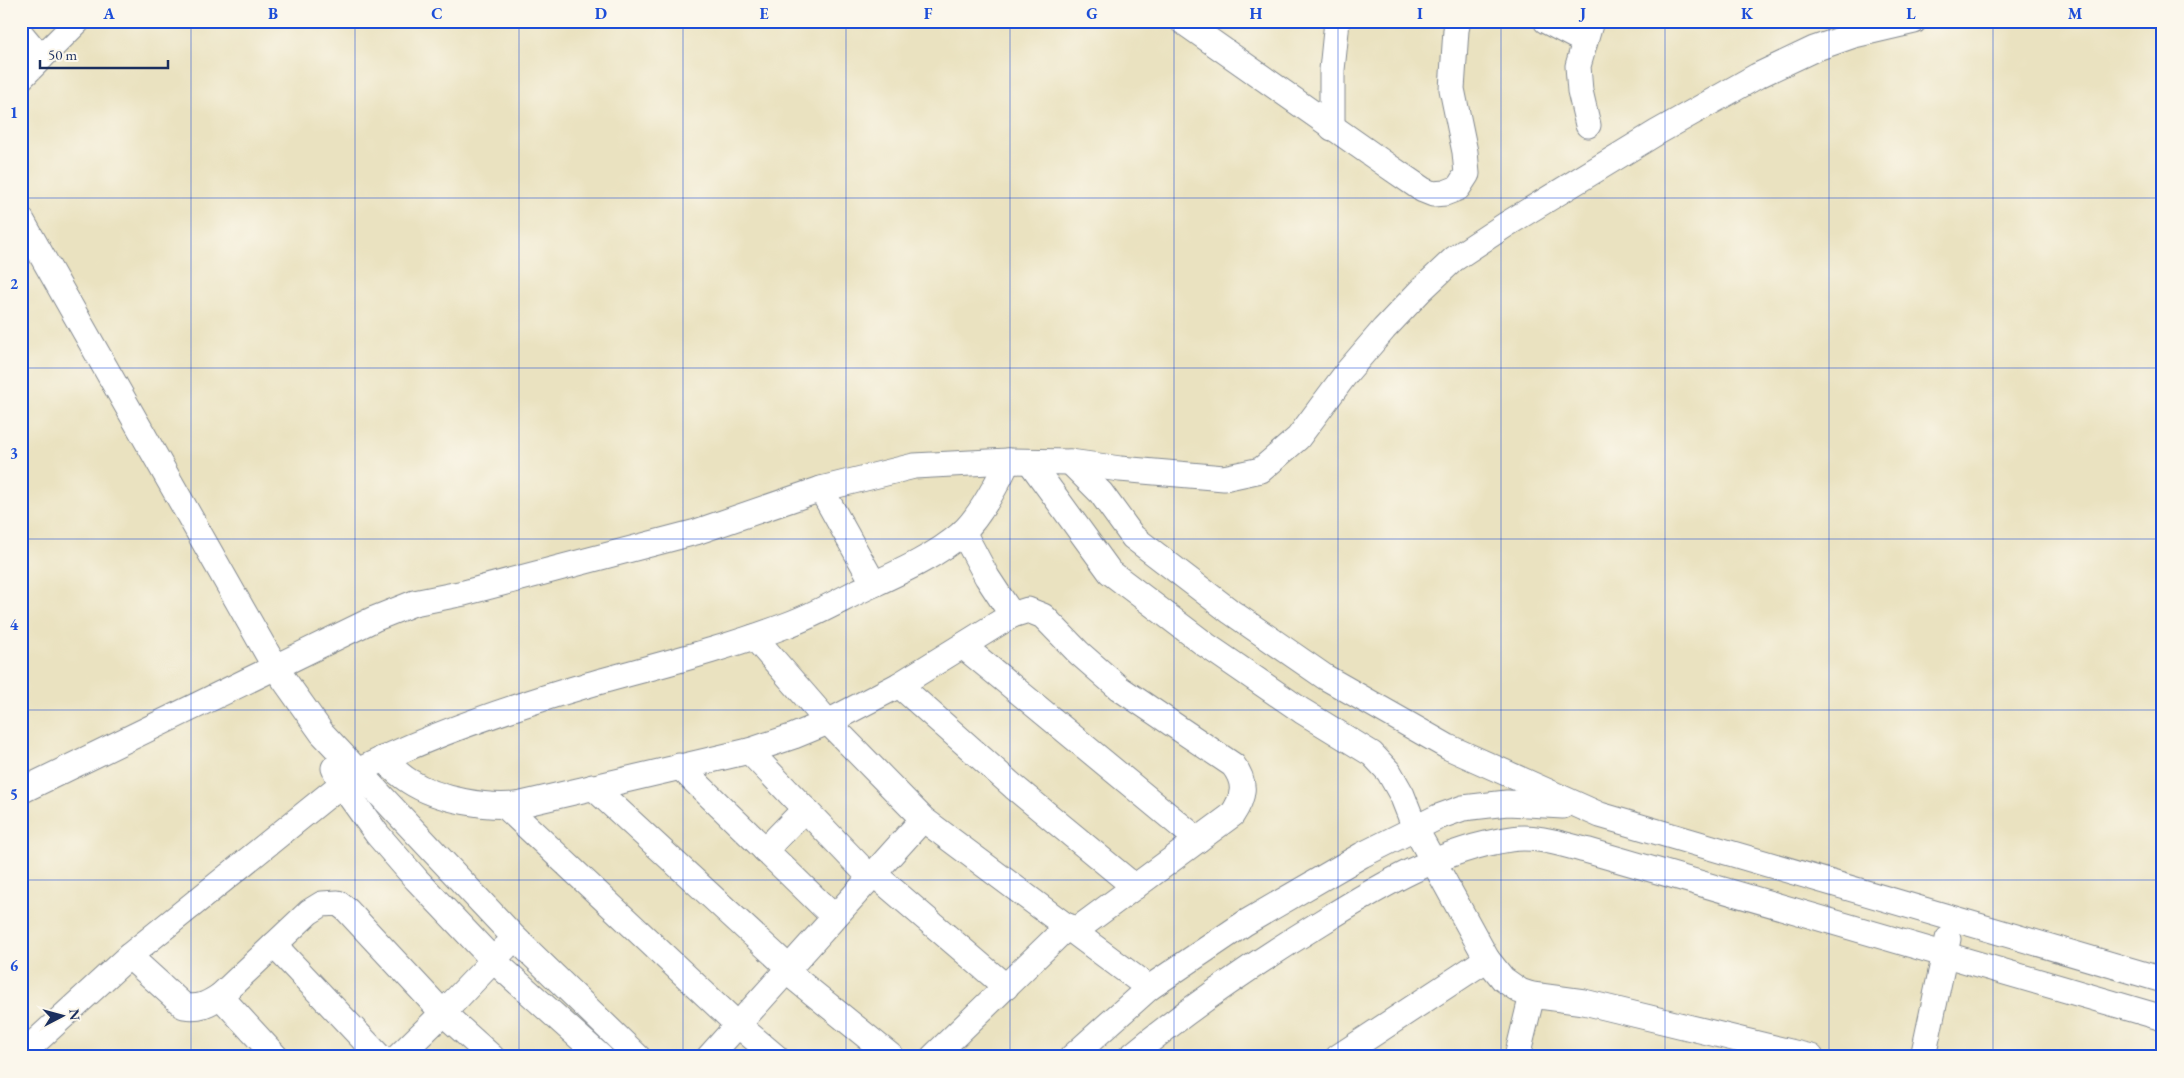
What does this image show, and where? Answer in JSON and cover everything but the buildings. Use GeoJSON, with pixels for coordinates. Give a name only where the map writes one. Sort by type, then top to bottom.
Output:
{"type":"FeatureCollection","features":[{"type":"Feature","properties":{"kind":"street"},"geometry":{"type":"LineString","coordinates":[[21,78],[78,21]]}},
{"type":"Feature","properties":{"kind":"street"},"geometry":{"type":"LineString","coordinates":[[1182,21],[1210,31],[1332,128],[1423,190],[1433,194],[1440,194],[1458,188],[1467,174],[1452,89],[1458,21]]}},
{"type":"Feature","properties":{"kind":"street"},"geometry":{"type":"LineString","coordinates":[[1332,128],[1332,70],[1337,21]]}},
{"type":"Feature","properties":{"kind":"street"},"geometry":{"type":"LineString","coordinates":[[1546,21],[1587,31],[1578,66],[1580,91],[1588,125]]}},
{"type":"Feature","properties":{"kind":"street"},"geometry":{"type":"LineString","coordinates":[[21,791],[374,619],[414,603],[464,593],[696,532],[821,489],[914,466],[1019,461],[1070,462],[1120,469],[1224,478],[1261,470],[1298,438],[1348,371],[1378,336],[1420,290],[1454,259],[1507,224],[1656,133],[1757,76],[1814,49],[1854,35],[1914,21]]}},
{"type":"Feature","properties":{"kind":"street"},"geometry":{"type":"LineString","coordinates":[[21,34],[41,58]]}},
{"type":"Feature","properties":{"kind":"street"},"geometry":{"type":"LineString","coordinates":[[21,219],[275,667],[322,734],[349,777],[377,834],[416,879],[494,961],[601,1057]]}},
{"type":"Feature","properties":{"kind":"street"},"geometry":{"type":"LineString","coordinates":[[21,1055],[129,956],[349,777],[382,759],[503,711],[716,650],[789,625],[934,553],[963,532],[998,482],[1019,461]]}},
{"type":"Feature","properties":{"kind":"street"},"geometry":{"type":"LineString","coordinates":[[1019,461],[1110,572],[1206,645],[1302,711],[1372,754],[1389,772],[1402,794],[1415,828],[1433,861],[1487,959],[1503,979],[1520,991],[1532,995],[1584,1002],[1725,1047],[1811,1057]]}},
{"type":"Feature","properties":{"kind":"street"},"geometry":{"type":"LineString","coordinates":[[1070,462],[1101,493],[1133,537],[1231,612],[1325,677],[1448,747],[1591,812]]}},
{"type":"Feature","properties":{"kind":"street"},"geometry":{"type":"LineString","coordinates":[[821,489],[874,584]]}},
{"type":"Feature","properties":{"kind":"street"},"geometry":{"type":"LineString","coordinates":[[963,532],[987,577],[1012,615]]}},
{"type":"Feature","properties":{"kind":"street"},"geometry":{"type":"LineString","coordinates":[[382,759],[410,782],[443,796],[480,805],[504,806],[522,804],[749,751],[794,736],[828,722],[899,685],[1012,615],[1028,610],[1043,616],[1119,688],[1233,765],[1243,781],[1244,790],[1239,805],[1232,815],[1135,887],[1072,929],[1006,987],[933,1057]]}},
{"type":"Feature","properties":{"kind":"street"},"geometry":{"type":"LineString","coordinates":[[754,637],[828,722],[923,819],[1149,988]]}},
{"type":"Feature","properties":{"kind":"street"},"geometry":{"type":"LineString","coordinates":[[963,646],[1198,840]]}},
{"type":"Feature","properties":{"kind":"street"},"geometry":{"type":"LineString","coordinates":[[899,685],[1014,787],[1135,887]]}},
{"type":"Feature","properties":{"kind":"street"},"geometry":{"type":"LineString","coordinates":[[749,751],[872,875],[1006,987]]}},
{"type":"Feature","properties":{"kind":"street"},"geometry":{"type":"LineString","coordinates":[[679,766],[834,917]]}},
{"type":"Feature","properties":{"kind":"street"},"geometry":{"type":"LineString","coordinates":[[349,777],[638,1057]]}},
{"type":"Feature","properties":{"kind":"street"},"geometry":{"type":"LineString","coordinates":[[593,786],[787,970],[892,1057]]}},
{"type":"Feature","properties":{"kind":"street"},"geometry":{"type":"LineString","coordinates":[[1072,1057],[1149,988],[1245,922],[1362,855],[1415,828],[1463,808],[1507,803],[1546,803],[1591,812],[2163,980]]}},
{"type":"Feature","properties":{"kind":"street"},"geometry":{"type":"LineString","coordinates":[[504,806],[738,1025],[776,1057]]}},
{"type":"Feature","properties":{"kind":"street"},"geometry":{"type":"LineString","coordinates":[[765,850],[804,808]]}},
{"type":"Feature","properties":{"kind":"street"},"geometry":{"type":"LineString","coordinates":[[1589,851],[1591,812]]}},
{"type":"Feature","properties":{"kind":"street"},"geometry":{"type":"LineString","coordinates":[[709,1057],[923,819]]}},
{"type":"Feature","properties":{"kind":"street"},"geometry":{"type":"LineString","coordinates":[[1130,1057],[1175,1020],[1272,952],[1382,885],[1433,861],[1512,838],[1545,840],[1589,851],[2163,1018]]}},
{"type":"Feature","properties":{"kind":"street"},"geometry":{"type":"LineString","coordinates":[[129,956],[184,1006],[194,1008],[206,1005],[220,996],[309,912],[322,904],[338,903],[347,910],[443,1013],[492,1057]]}},
{"type":"Feature","properties":{"kind":"street"},"geometry":{"type":"LineString","coordinates":[[1923,1057],[1953,919]]}},
{"type":"Feature","properties":{"kind":"street"},"geometry":{"type":"LineString","coordinates":[[398,1057],[494,961],[514,937]]}},
{"type":"Feature","properties":{"kind":"street"},"geometry":{"type":"LineString","coordinates":[[274,945],[380,1057]]}},
{"type":"Feature","properties":{"kind":"street"},"geometry":{"type":"LineString","coordinates":[[1338,1057],[1487,959]]}},
{"type":"Feature","properties":{"kind":"street"},"geometry":{"type":"LineString","coordinates":[[1517,1057],[1532,995]]}},
{"type":"Feature","properties":{"kind":"street"},"geometry":{"type":"LineString","coordinates":[[220,996],[276,1057]]}}]}
